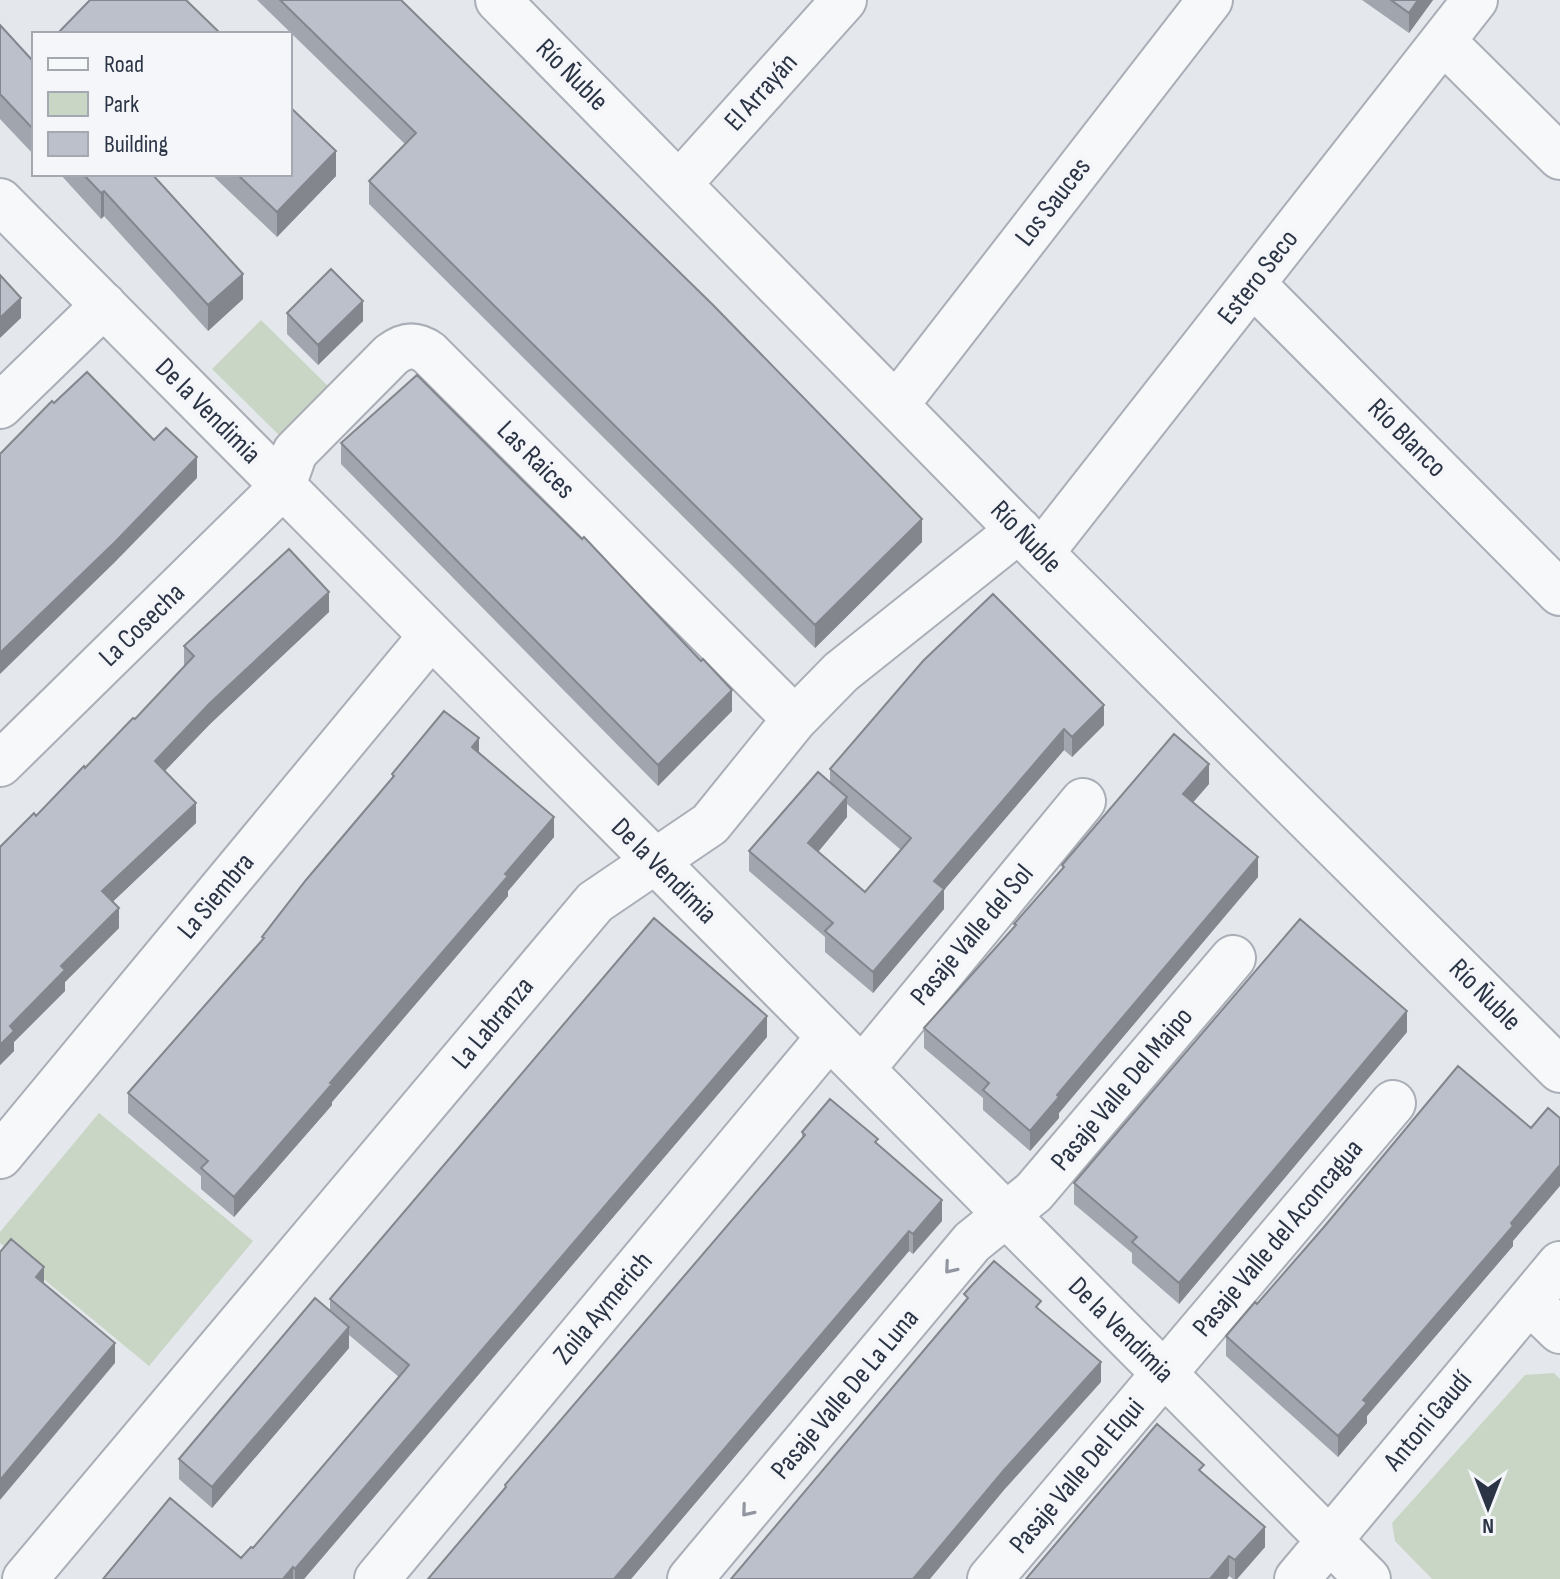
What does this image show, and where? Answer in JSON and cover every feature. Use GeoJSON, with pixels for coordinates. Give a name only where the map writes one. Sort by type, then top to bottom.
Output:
{"type":"FeatureCollection","features":[{"type":"Feature","properties":{"kind":"street","name":"Río Ñuble"},"geometry":{"type":"LineString","coordinates":[[498,0],[1030,542],[1557,1061]]}},
{"type":"Feature","properties":{"kind":"street","name":"El Arrayán"},"geometry":{"type":"LineString","coordinates":[[679,184],[844,0]]}},
{"type":"Feature","properties":{"kind":"street","name":"Los Sauces"},"geometry":{"type":"LineString","coordinates":[[896,405],[1210,0]]}},
{"type":"Feature","properties":{"kind":"street","name":"Estero Seco"},"geometry":{"type":"LineString","coordinates":[[1030,542],[1253,284],[1475,0]]}},
{"type":"Feature","properties":{"kind":"street"},"geometry":{"type":"LineString","coordinates":[[1443,41],[1560,157]]}},
{"type":"Feature","properties":{"kind":"street","name":"De la Vendimia"},"geometry":{"type":"LineString","coordinates":[[0,201],[1368,1579]]}},
{"type":"Feature","properties":{"kind":"street","name":"Río Blanco"},"geometry":{"type":"LineString","coordinates":[[1253,284],[1560,593]]}},
{"type":"Feature","properties":{"kind":"street"},"geometry":{"type":"LineString","coordinates":[[0,406],[104,305]]}},
{"type":"Feature","properties":{"kind":"street","name":"Las Raices"},"geometry":{"type":"LineString","coordinates":[[283,486],[295,452],[391,355],[401,347],[422,348],[795,719]]}},
{"type":"Feature","properties":{"kind":"street","name":"La Cosecha"},"geometry":{"type":"LineString","coordinates":[[0,764],[283,486]]}},
{"type":"Feature","properties":{"kind":"street","name":"La Labranza"},"geometry":{"type":"LineString","coordinates":[[25,1579],[595,902],[710,824],[795,719],[841,672],[890,630],[1030,542]]}},
{"type":"Feature","properties":{"kind":"street","name":"La Siembra"},"geometry":{"type":"LineString","coordinates":[[0,1156],[431,636]]}},
{"type":"Feature","properties":{"kind":"street","name":"Pasaje Valle del Sol"},"geometry":{"type":"LineString","coordinates":[[862,1069],[1083,801]]}},
{"type":"Feature","properties":{"kind":"street","name":"Pasaje Valle Del Maipo"},"geometry":{"type":"LineString","coordinates":[[1006,1215],[1044,1182],[1233,958]]}},
{"type":"Feature","properties":{"kind":"street","name":"Zoila Aymerich"},"geometry":{"type":"LineString","coordinates":[[377,1579],[829,1037]]}},
{"type":"Feature","properties":{"kind":"street","name":"Pasaje Valle del Aconcagua"},"geometry":{"type":"LineString","coordinates":[[1163,1373],[1393,1103]]}},
{"type":"Feature","properties":{"kind":"street","name":"Pasaje Valle De La Luna"},"geometry":{"type":"LineString","coordinates":[[690,1579],[972,1242],[1006,1215]]}},
{"type":"Feature","properties":{"kind":"street","name":"Antoni Gaudí"},"geometry":{"type":"LineString","coordinates":[[1297,1579],[1560,1264]]}},
{"type":"Feature","properties":{"kind":"street"},"geometry":{"type":"LineString","coordinates":[[1529,1301],[1560,1331]]}},
{"type":"Feature","properties":{"kind":"street","name":"Pasaje Valle Del Elqui"},"geometry":{"type":"LineString","coordinates":[[990,1579],[1163,1373]]}},
{"type":"Feature","properties":{"kind":"green space"},"geometry":{"type":"Polygon","coordinates":[[[261,320],[329,387],[280,436],[212,369],[261,320]]]}},
{"type":"Feature","properties":{"kind":"green space"},"geometry":{"type":"Polygon","coordinates":[[[99,1113],[253,1241],[149,1366],[0,1243],[0,1232],[99,1113]]]}},
{"type":"Feature","properties":{"kind":"green space"},"geometry":{"type":"Polygon","coordinates":[[[1554,1373],[1560,1379],[1560,1579],[1432,1579],[1395,1541],[1392,1523],[1525,1375],[1554,1373]]]}},
{"type":"Feature","properties":{"kind":"building"},"geometry":{"type":"Polygon","coordinates":[[[90,0],[186,0],[219,32],[59,32],[90,0]]]}},
{"type":"Feature","properties":{"kind":"building"},"geometry":{"type":"Polygon","coordinates":[[[280,0],[401,0],[712,304],[922,519],[815,625],[369,181],[416,133],[280,0]]]}},
{"type":"Feature","properties":{"kind":"building"},"geometry":{"type":"Polygon","coordinates":[[[1391,0],[1418,0],[1409,13],[1391,0]]]}},
{"type":"Feature","properties":{"kind":"building"},"geometry":{"type":"Polygon","coordinates":[[[0,25],[32,60],[32,128],[0,94],[0,25]]]}},
{"type":"Feature","properties":{"kind":"building"},"geometry":{"type":"Polygon","coordinates":[[[292,109],[336,151],[277,212],[239,176],[292,176],[292,109]]]}},
{"type":"Feature","properties":{"kind":"building"},"geometry":{"type":"Polygon","coordinates":[[[85,176],[154,176],[243,274],[208,305],[104,191],[101,193],[85,176]]]}},
{"type":"Feature","properties":{"kind":"building"},"geometry":{"type":"Polygon","coordinates":[[[331,269],[363,301],[318,345],[287,313],[331,269]]]}},
{"type":"Feature","properties":{"kind":"building"},"geometry":{"type":"Polygon","coordinates":[[[0,275],[21,298],[0,318],[0,275]]]}},
{"type":"Feature","properties":{"kind":"building"},"geometry":{"type":"Polygon","coordinates":[[[87,372],[154,440],[166,428],[197,457],[115,542],[0,653],[0,454],[52,401],[54,403],[87,372]]]}},
{"type":"Feature","properties":{"kind":"building"},"geometry":{"type":"Polygon","coordinates":[[[417,375],[582,539],[584,537],[732,690],[658,765],[341,443],[417,375]]]}},
{"type":"Feature","properties":{"kind":"building"},"geometry":{"type":"Polygon","coordinates":[[[289,549],[329,592],[210,703],[155,761],[196,803],[102,891],[119,908],[61,966],[65,970],[10,1026],[14,1031],[0,1045],[0,847],[135,719],[194,656],[184,646],[289,549]]]}},
{"type":"Feature","properties":{"kind":"building"},"geometry":{"type":"Polygon","coordinates":[[[993,594],[1104,705],[1072,737],[1064,729],[934,881],[944,889],[873,972],[825,931],[833,923],[749,851],[818,772],[847,797],[808,843],[865,892],[911,838],[830,769],[923,661],[993,594]]]}},
{"type":"Feature","properties":{"kind":"building"},"geometry":{"type":"Polygon","coordinates":[[[444,711],[479,738],[472,747],[554,817],[505,874],[508,876],[234,1197],[201,1168],[208,1161],[128,1093],[264,938],[306,880],[444,711]]]}},
{"type":"Feature","properties":{"kind":"building"},"geometry":{"type":"Polygon","coordinates":[[[1174,734],[1209,764],[1183,794],[1258,857],[1030,1131],[983,1090],[989,1083],[924,1028],[1016,925],[1064,867],[1062,865],[1174,734]]]}},
{"type":"Feature","properties":{"kind":"building"},"geometry":{"type":"Polygon","coordinates":[[[654,918],[767,1016],[295,1569],[293,1567],[283,1579],[103,1579],[170,1498],[241,1558],[253,1548],[404,1371],[409,1365],[330,1299],[654,918]]]}},
{"type":"Feature","properties":{"kind":"building"},"geometry":{"type":"Polygon","coordinates":[[[1300,919],[1407,1011],[1179,1283],[1132,1242],[1137,1237],[1074,1183],[1300,919]]]}},
{"type":"Feature","properties":{"kind":"building"},"geometry":{"type":"Polygon","coordinates":[[[1458,1066],[1531,1128],[1548,1108],[1560,1118],[1560,1165],[1511,1223],[1513,1226],[1363,1400],[1367,1403],[1338,1436],[1226,1336],[1324,1227],[1458,1066]]]}},
{"type":"Feature","properties":{"kind":"building"},"geometry":{"type":"Polygon","coordinates":[[[830,1099],[878,1139],[875,1142],[942,1200],[913,1234],[909,1231],[614,1579],[428,1579],[805,1135],[802,1132],[830,1099]]]}},
{"type":"Feature","properties":{"kind":"building"},"geometry":{"type":"Polygon","coordinates":[[[11,1239],[44,1267],[36,1277],[115,1343],[0,1480],[0,1252],[11,1239]]]}},
{"type":"Feature","properties":{"kind":"building"},"geometry":{"type":"Polygon","coordinates":[[[994,1261],[1041,1301],[1036,1307],[1101,1362],[1004,1470],[913,1579],[731,1579],[968,1298],[964,1294],[994,1261]]]}},
{"type":"Feature","properties":{"kind":"building"},"geometry":{"type":"Polygon","coordinates":[[[315,1298],[349,1327],[212,1487],[179,1459],[315,1298]]]}},
{"type":"Feature","properties":{"kind":"building"},"geometry":{"type":"Polygon","coordinates":[[[1157,1424],[1204,1465],[1199,1470],[1265,1527],[1235,1560],[1229,1556],[1210,1579],[1026,1579],[1157,1424]]]}}]}
